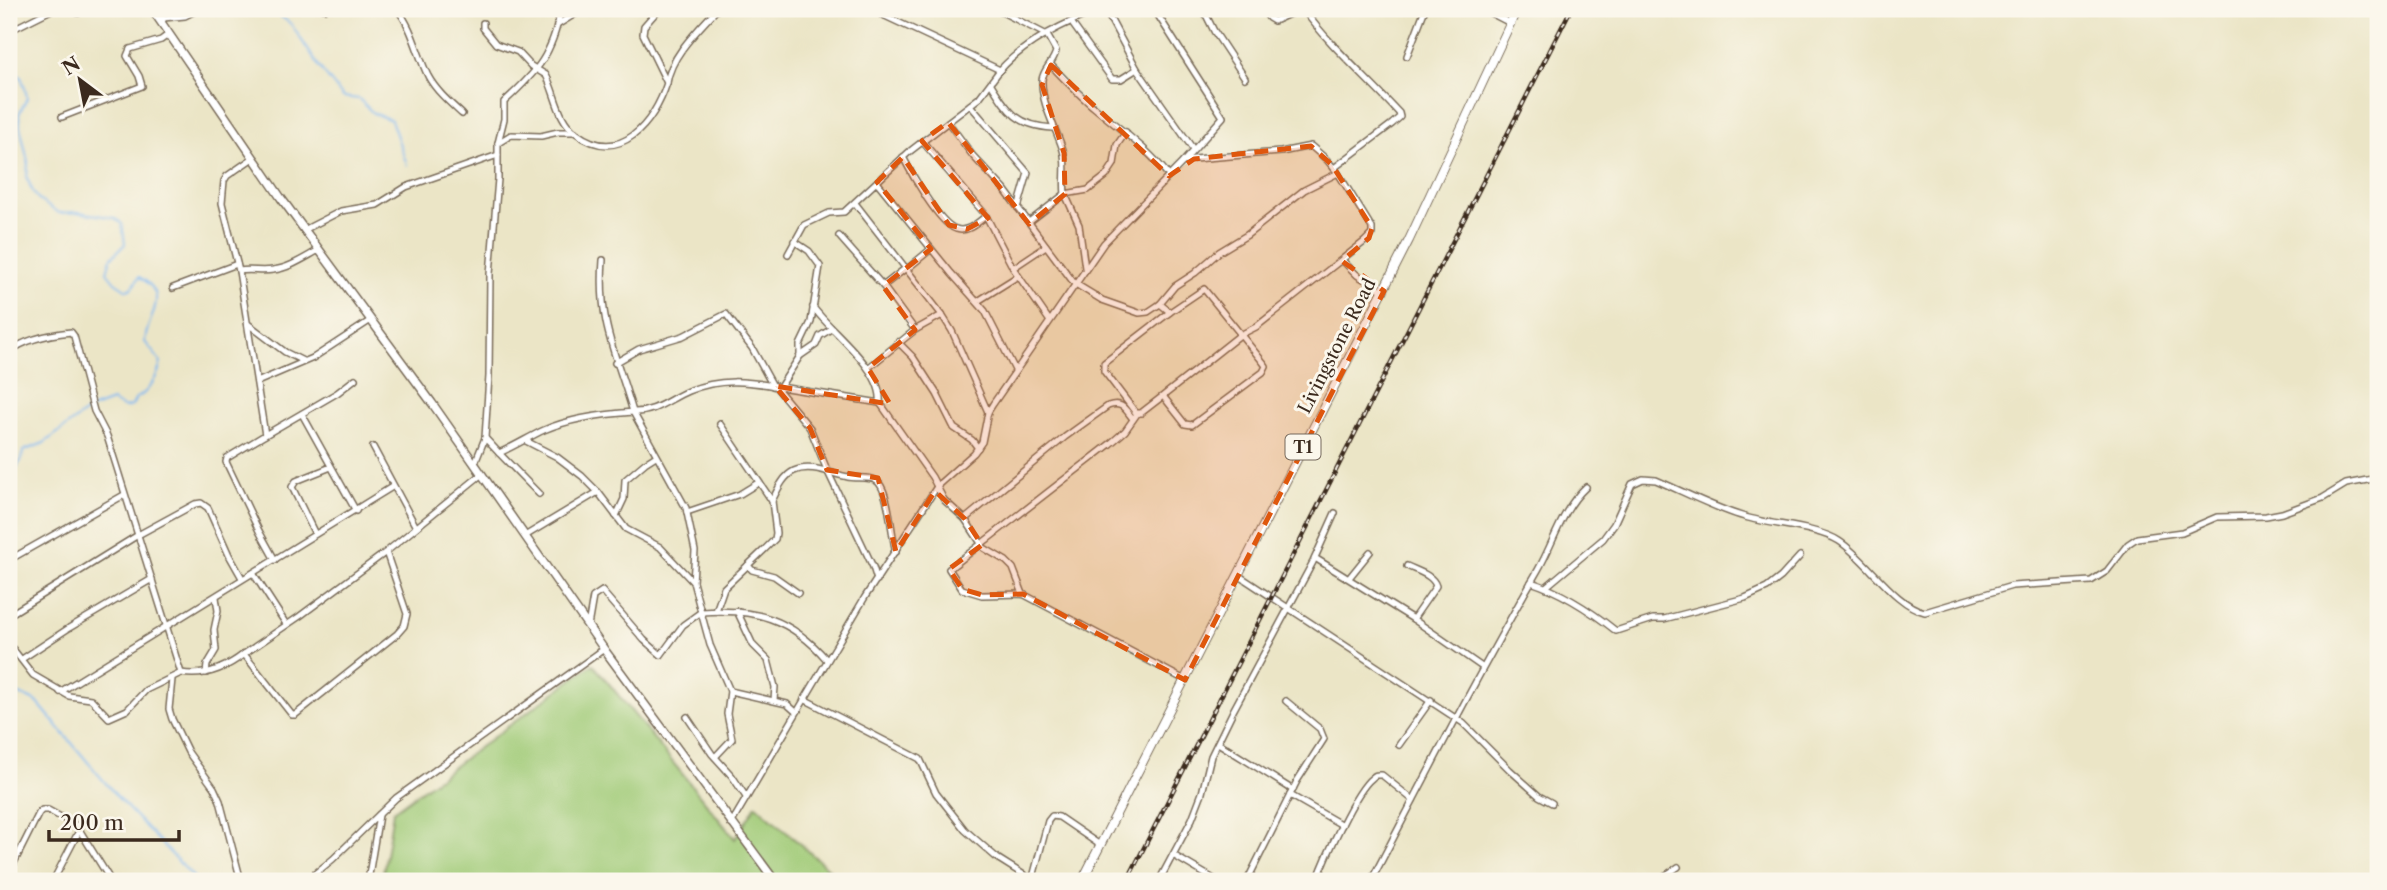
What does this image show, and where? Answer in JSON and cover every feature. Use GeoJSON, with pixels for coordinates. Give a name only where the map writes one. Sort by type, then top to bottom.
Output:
{"type":"FeatureCollection","features":[{"type":"Feature","properties":{"kind":"highway","name":"Livingstone Road"},"geometry":{"type":"LineString","coordinates":[[1082,881],[1384,290],[1517,9]]}},
{"type":"Feature","properties":{"kind":"main road"},"geometry":{"type":"LineString","coordinates":[[152,9],[304,230],[475,463],[604,649],[775,881]]}},
{"type":"Feature","properties":{"kind":"street"},"geometry":{"type":"LineString","coordinates":[[9,31],[53,9]]}},
{"type":"Feature","properties":{"kind":"street"},"geometry":{"type":"LineString","coordinates":[[74,9],[78,13],[85,9]]}},
{"type":"Feature","properties":{"kind":"street"},"geometry":{"type":"LineString","coordinates":[[62,117],[142,86],[127,56],[130,49],[161,40],[166,26],[161,9]]}},
{"type":"Feature","properties":{"kind":"street"},"geometry":{"type":"LineString","coordinates":[[166,26],[199,9]]}},
{"type":"Feature","properties":{"kind":"street"},"geometry":{"type":"LineString","coordinates":[[397,9],[405,19],[428,76],[462,114]]}},
{"type":"Feature","properties":{"kind":"street"},"geometry":{"type":"LineString","coordinates":[[475,463],[485,438],[489,376],[490,274],[498,143],[505,102],[538,69],[549,51],[561,9]]}},
{"type":"Feature","properties":{"kind":"street"},"geometry":{"type":"LineString","coordinates":[[557,25],[583,9]]}},
{"type":"Feature","properties":{"kind":"street"},"geometry":{"type":"LineString","coordinates":[[659,9],[644,26],[643,34],[667,83]]}},
{"type":"Feature","properties":{"kind":"street"},"geometry":{"type":"LineString","coordinates":[[483,23],[487,34],[496,44],[513,50],[546,75],[555,102],[575,132],[598,145],[626,141],[647,123],[678,55],[717,9]]}},
{"type":"Feature","properties":{"kind":"street"},"geometry":{"type":"LineString","coordinates":[[870,9],[1000,71]]}},
{"type":"Feature","properties":{"kind":"street"},"geometry":{"type":"LineString","coordinates":[[996,9],[1046,35],[1056,51],[1051,65],[1043,74],[1042,85],[1053,128],[1064,153],[1065,194],[1079,225],[1085,268]]}},
{"type":"Feature","properties":{"kind":"street"},"geometry":{"type":"LineString","coordinates":[[788,254],[804,225],[828,213],[842,214],[902,157],[970,105],[1013,58],[1046,35],[1104,9],[1137,69],[1193,149]]}},
{"type":"Feature","properties":{"kind":"street"},"geometry":{"type":"LineString","coordinates":[[731,824],[877,580],[938,485],[978,448],[984,438],[988,412],[1074,283],[1116,229],[1223,117],[1154,9]]}},
{"type":"Feature","properties":{"kind":"street"},"geometry":{"type":"LineString","coordinates":[[1203,9],[1214,32],[1245,78]]}},
{"type":"Feature","properties":{"kind":"street"},"geometry":{"type":"LineString","coordinates":[[948,122],[964,145],[1004,189],[1074,283],[1102,300],[1139,313],[1151,311],[1175,286],[1219,252],[1247,236],[1304,190],[1336,171],[1400,117],[1356,66],[1331,45],[1302,9],[1274,21],[1263,9]]}},
{"type":"Feature","properties":{"kind":"street"},"geometry":{"type":"LineString","coordinates":[[1407,56],[1425,9]]}},
{"type":"Feature","properties":{"kind":"street"},"geometry":{"type":"LineString","coordinates":[[1483,9],[1510,23]]}},
{"type":"Feature","properties":{"kind":"street"},"geometry":{"type":"LineString","coordinates":[[1071,22],[1112,79],[1121,79],[1137,69]]}},
{"type":"Feature","properties":{"kind":"street"},"geometry":{"type":"LineString","coordinates":[[1051,65],[1088,103],[1157,160],[1169,176]]}},
{"type":"Feature","properties":{"kind":"street"},"geometry":{"type":"LineString","coordinates":[[991,84],[1006,106],[1024,123],[1032,127],[1053,128]]}},
{"type":"Feature","properties":{"kind":"street"},"geometry":{"type":"LineString","coordinates":[[970,105],[1026,170],[1027,180],[1018,208]]}},
{"type":"Feature","properties":{"kind":"street"},"geometry":{"type":"LineString","coordinates":[[498,143],[511,135],[541,136],[575,132]]}},
{"type":"Feature","properties":{"kind":"street"},"geometry":{"type":"LineString","coordinates":[[1028,222],[1065,194],[1088,190],[1106,176],[1114,164],[1117,145],[1126,132]]}},
{"type":"Feature","properties":{"kind":"street"},"geometry":{"type":"LineString","coordinates":[[922,141],[986,216],[1013,268],[1049,320]]}},
{"type":"Feature","properties":{"kind":"street"},"geometry":{"type":"LineString","coordinates":[[1182,162],[1281,152],[1311,146],[1336,171],[1372,229],[1369,238],[1256,327],[1240,335],[1135,416],[1117,438],[949,569],[962,589],[982,595],[1023,594],[1185,680]]}},
{"type":"Feature","properties":{"kind":"street"},"geometry":{"type":"LineString","coordinates":[[304,230],[341,211],[377,205],[405,187],[498,155]]}},
{"type":"Feature","properties":{"kind":"street"},"geometry":{"type":"LineString","coordinates":[[902,157],[922,192],[949,225],[960,230],[967,229],[986,216]]}},
{"type":"Feature","properties":{"kind":"street"},"geometry":{"type":"LineString","coordinates":[[253,158],[227,176],[222,203],[239,271],[265,435]]}},
{"type":"Feature","properties":{"kind":"street"},"geometry":{"type":"LineString","coordinates":[[877,181],[978,301],[994,324],[1015,370]]}},
{"type":"Feature","properties":{"kind":"street"},"geometry":{"type":"LineString","coordinates":[[855,203],[943,315],[988,412]]}},
{"type":"Feature","properties":{"kind":"street"},"geometry":{"type":"LineString","coordinates":[[839,236],[883,286],[915,330]]}},
{"type":"Feature","properties":{"kind":"street"},"geometry":{"type":"LineString","coordinates":[[794,242],[809,251],[819,264],[811,322],[800,345],[800,356]]}},
{"type":"Feature","properties":{"kind":"street"},"geometry":{"type":"LineString","coordinates":[[1013,268],[1046,246]]}},
{"type":"Feature","properties":{"kind":"street"},"geometry":{"type":"LineString","coordinates":[[883,286],[931,248]]}},
{"type":"Feature","properties":{"kind":"street"},"geometry":{"type":"LineString","coordinates":[[239,271],[271,271],[319,250]]}},
{"type":"Feature","properties":{"kind":"street"},"geometry":{"type":"LineString","coordinates":[[603,260],[603,313],[615,363],[633,412],[656,456],[676,486],[687,512],[695,551],[693,582],[710,645],[730,691],[727,713],[732,739],[715,757]]}},
{"type":"Feature","properties":{"kind":"street"},"geometry":{"type":"LineString","coordinates":[[1342,260],[1357,275],[1384,290]]}},
{"type":"Feature","properties":{"kind":"street"},"geometry":{"type":"LineString","coordinates":[[173,288],[237,264]]}},
{"type":"Feature","properties":{"kind":"street"},"geometry":{"type":"LineString","coordinates":[[978,301],[1018,276]]}},
{"type":"Feature","properties":{"kind":"street"},"geometry":{"type":"LineString","coordinates":[[1135,416],[1104,371],[1103,365],[1203,289],[1265,364],[1263,372],[1192,425],[1185,424],[1163,396]]}},
{"type":"Feature","properties":{"kind":"street"},"geometry":{"type":"LineString","coordinates":[[1160,304],[1170,312]]}},
{"type":"Feature","properties":{"kind":"street"},"geometry":{"type":"LineString","coordinates":[[813,307],[868,368],[881,395],[880,403],[938,485],[944,500],[965,519],[982,545],[1013,568],[1023,594]]}},
{"type":"Feature","properties":{"kind":"street"},"geometry":{"type":"LineString","coordinates":[[615,363],[639,349],[683,335],[726,314],[776,386],[810,428],[877,580]]}},
{"type":"Feature","properties":{"kind":"street"},"geometry":{"type":"LineString","coordinates":[[868,368],[898,342],[943,315]]}},
{"type":"Feature","properties":{"kind":"street"},"geometry":{"type":"LineString","coordinates":[[257,382],[313,358],[371,320]]}},
{"type":"Feature","properties":{"kind":"street"},"geometry":{"type":"LineString","coordinates":[[248,324],[285,352],[304,361]]}},
{"type":"Feature","properties":{"kind":"street"},"geometry":{"type":"LineString","coordinates":[[776,386],[800,356],[816,345],[820,335],[831,329]]}},
{"type":"Feature","properties":{"kind":"street"},"geometry":{"type":"LineString","coordinates":[[9,352],[45,336],[72,332],[94,411],[107,436],[181,673]]}},
{"type":"Feature","properties":{"kind":"street"},"geometry":{"type":"LineString","coordinates":[[898,342],[921,369],[953,426],[978,448]]}},
{"type":"Feature","properties":{"kind":"street"},"geometry":{"type":"LineString","coordinates":[[275,560],[226,463],[227,458],[355,379]]}},
{"type":"Feature","properties":{"kind":"street"},"geometry":{"type":"LineString","coordinates":[[499,453],[545,429],[609,414],[651,410],[687,391],[721,381],[776,386],[880,403]]}},
{"type":"Feature","properties":{"kind":"street"},"geometry":{"type":"LineString","coordinates":[[965,519],[1065,437],[1108,406],[1119,404],[1135,416]]}},
{"type":"Feature","properties":{"kind":"street"},"geometry":{"type":"LineString","coordinates":[[302,414],[356,511]]}},
{"type":"Feature","properties":{"kind":"street"},"geometry":{"type":"LineString","coordinates":[[716,611],[724,588],[775,539],[776,533],[772,501],[720,424]]}},
{"type":"Feature","properties":{"kind":"street"},"geometry":{"type":"LineString","coordinates":[[485,438],[540,494]]}},
{"type":"Feature","properties":{"kind":"street"},"geometry":{"type":"LineString","coordinates":[[526,441],[562,460],[598,492],[630,532],[660,547],[693,582]]}},
{"type":"Feature","properties":{"kind":"street"},"geometry":{"type":"LineString","coordinates":[[373,447],[416,527]]}},
{"type":"Feature","properties":{"kind":"street"},"geometry":{"type":"LineString","coordinates":[[616,516],[624,499],[625,480],[656,456]]}},
{"type":"Feature","properties":{"kind":"street"},"geometry":{"type":"LineString","coordinates":[[315,534],[292,487],[296,481],[331,467]]}},
{"type":"Feature","properties":{"kind":"street"},"geometry":{"type":"LineString","coordinates":[[772,501],[792,472],[802,468],[827,470],[848,478],[873,479],[879,483],[891,517],[896,552]]}},
{"type":"Feature","properties":{"kind":"street"},"geometry":{"type":"LineString","coordinates":[[9,644],[33,675],[60,692],[87,697],[104,715],[113,718],[127,710],[146,691],[181,673],[206,673],[224,668],[386,552],[482,474]]}},
{"type":"Feature","properties":{"kind":"street"},"geometry":{"type":"LineString","coordinates":[[1547,586],[1603,539],[1614,524],[1632,484],[1643,479],[1656,480],[1741,516],[1833,538],[1859,557],[1901,599],[1916,610],[1925,612],[2012,586],[2091,581],[2107,571],[2128,544],[2137,538],[2182,532],[2217,517],[2282,513],[2323,498],[2346,484],[2378,478]]}},
{"type":"Feature","properties":{"kind":"street"},"geometry":{"type":"LineString","coordinates":[[687,512],[740,494],[758,483]]}},
{"type":"Feature","properties":{"kind":"street"},"geometry":{"type":"LineString","coordinates":[[60,692],[393,487]]}},
{"type":"Feature","properties":{"kind":"street"},"geometry":{"type":"LineString","coordinates":[[1371,881],[1482,667],[1550,548],[1570,505],[1586,487]]}},
{"type":"Feature","properties":{"kind":"street"},"geometry":{"type":"LineString","coordinates":[[525,536],[598,492]]}},
{"type":"Feature","properties":{"kind":"street"},"geometry":{"type":"LineString","coordinates":[[9,560],[124,495]]}},
{"type":"Feature","properties":{"kind":"street"},"geometry":{"type":"LineString","coordinates":[[9,615],[138,535],[195,504],[205,505],[242,578]]}},
{"type":"Feature","properties":{"kind":"street"},"geometry":{"type":"LineString","coordinates":[[1159,881],[1192,819],[1218,743],[1315,558],[1335,513]]}},
{"type":"Feature","properties":{"kind":"street"},"geometry":{"type":"LineString","coordinates":[[244,654],[288,712],[295,715],[404,626],[407,614],[386,552]]}},
{"type":"Feature","properties":{"kind":"street"},"geometry":{"type":"LineString","coordinates":[[1349,578],[1370,552]]}},
{"type":"Feature","properties":{"kind":"street"},"geometry":{"type":"LineString","coordinates":[[1531,582],[1547,586],[1592,612],[1616,631],[1653,619],[1664,619],[1745,598],[1774,583],[1800,555]]}},
{"type":"Feature","properties":{"kind":"street"},"geometry":{"type":"LineString","coordinates":[[1315,558],[1413,619],[1482,667]]}},
{"type":"Feature","properties":{"kind":"street"},"geometry":{"type":"LineString","coordinates":[[748,565],[752,570],[774,576],[798,593]]}},
{"type":"Feature","properties":{"kind":"street"},"geometry":{"type":"LineString","coordinates":[[1407,566],[1425,575],[1435,582],[1436,586],[1413,619]]}},
{"type":"Feature","properties":{"kind":"street"},"geometry":{"type":"LineString","coordinates":[[253,573],[286,624]]}},
{"type":"Feature","properties":{"kind":"street"},"geometry":{"type":"LineString","coordinates":[[1238,575],[1457,718],[1539,796],[1552,803]]}},
{"type":"Feature","properties":{"kind":"street"},"geometry":{"type":"LineString","coordinates":[[22,659],[152,579]]}},
{"type":"Feature","properties":{"kind":"street"},"geometry":{"type":"LineString","coordinates":[[588,626],[593,597],[602,591],[644,640],[661,655],[683,625],[701,612],[753,612],[800,634],[827,660]]}},
{"type":"Feature","properties":{"kind":"street"},"geometry":{"type":"LineString","coordinates":[[206,673],[207,665],[216,650],[216,597]]}},
{"type":"Feature","properties":{"kind":"street"},"geometry":{"type":"LineString","coordinates":[[737,611],[753,645],[768,660],[775,687],[774,700]]}},
{"type":"Feature","properties":{"kind":"street"},"geometry":{"type":"LineString","coordinates":[[306,881],[380,813],[428,774],[604,649]]}},
{"type":"Feature","properties":{"kind":"street"},"geometry":{"type":"LineString","coordinates":[[172,679],[169,709],[172,719],[188,752],[220,801],[241,881]]}},
{"type":"Feature","properties":{"kind":"street"},"geometry":{"type":"LineString","coordinates":[[730,691],[787,704],[796,712]]}},
{"type":"Feature","properties":{"kind":"street"},"geometry":{"type":"LineString","coordinates":[[804,699],[920,759],[936,793],[965,830],[997,858],[1032,880],[1048,821],[1052,816],[1059,817],[1100,845]]}},
{"type":"Feature","properties":{"kind":"street"},"geometry":{"type":"LineString","coordinates":[[1399,745],[1431,700]]}},
{"type":"Feature","properties":{"kind":"street"},"geometry":{"type":"LineString","coordinates":[[1247,881],[1324,736],[1320,729],[1286,701]]}},
{"type":"Feature","properties":{"kind":"street"},"geometry":{"type":"LineString","coordinates":[[687,717],[746,797]]}},
{"type":"Feature","properties":{"kind":"street"},"geometry":{"type":"LineString","coordinates":[[1218,743],[1342,825]]}},
{"type":"Feature","properties":{"kind":"street"},"geometry":{"type":"LineString","coordinates":[[1317,881],[1342,825],[1374,776],[1382,775],[1413,800]]}},
{"type":"Feature","properties":{"kind":"street"},"geometry":{"type":"LineString","coordinates":[[9,873],[43,810],[48,810],[80,829],[111,881]]}},
{"type":"Feature","properties":{"kind":"street"},"geometry":{"type":"LineString","coordinates":[[368,881],[380,813]]}},
{"type":"Feature","properties":{"kind":"street"},"geometry":{"type":"LineString","coordinates":[[54,881],[80,829]]}},
{"type":"Feature","properties":{"kind":"street"},"geometry":{"type":"LineString","coordinates":[[1172,855],[1217,881]]}},
{"type":"Feature","properties":{"kind":"street"},"geometry":{"type":"LineString","coordinates":[[1657,881],[1678,867]]}},
{"type":"Feature","properties":{"kind":"street"},"geometry":{"type":"LineString","coordinates":[[103,881],[107,875]]}},
{"type":"Feature","properties":{"kind":"highlighted area"},"geometry":{"type":"Polygon","coordinates":[[[1051,65],[1169,176],[1194,159],[1311,146],[1332,165],[1372,228],[1369,238],[1342,261],[1384,291],[1185,680],[1023,594],[982,595],[962,589],[949,569],[982,545],[965,519],[935,491],[896,552],[878,478],[827,470],[810,428],[775,386],[890,404],[868,368],[915,330],[883,286],[931,249],[877,182],[903,157],[949,225],[967,229],[988,218],[922,141],[948,122],[1029,224],[1065,194],[1064,153],[1042,85],[1051,65]]]}},
{"type":"Feature","properties":{"kind":"green space"},"geometry":{"type":"Polygon","coordinates":[[[593,664],[735,839],[756,805],[842,881],[382,881],[393,811],[593,664]]]}},
{"type":"Feature","properties":{"kind":"waterway"},"geometry":{"type":"LineString","coordinates":[[271,9],[291,24],[343,97],[359,99],[373,113],[391,120],[407,165]]}},
{"type":"Feature","properties":{"kind":"waterway"},"geometry":{"type":"LineString","coordinates":[[9,72],[15,72],[21,77],[25,88],[27,98],[19,114],[28,162],[27,178],[33,192],[40,201],[59,213],[79,212],[115,218],[122,224],[125,244],[111,258],[107,272],[127,290],[132,288],[139,277],[154,291],[155,307],[145,342],[161,362],[152,383],[136,398],[132,406],[124,408],[112,401],[90,409],[44,443],[23,451],[22,459],[9,479]]}},
{"type":"Feature","properties":{"kind":"waterway"},"geometry":{"type":"LineString","coordinates":[[9,689],[37,702],[120,800],[197,881]]}},
{"type":"Feature","properties":{"kind":"railway"},"geometry":{"type":"LineString","coordinates":[[1127,881],[1571,9]]}}]}
